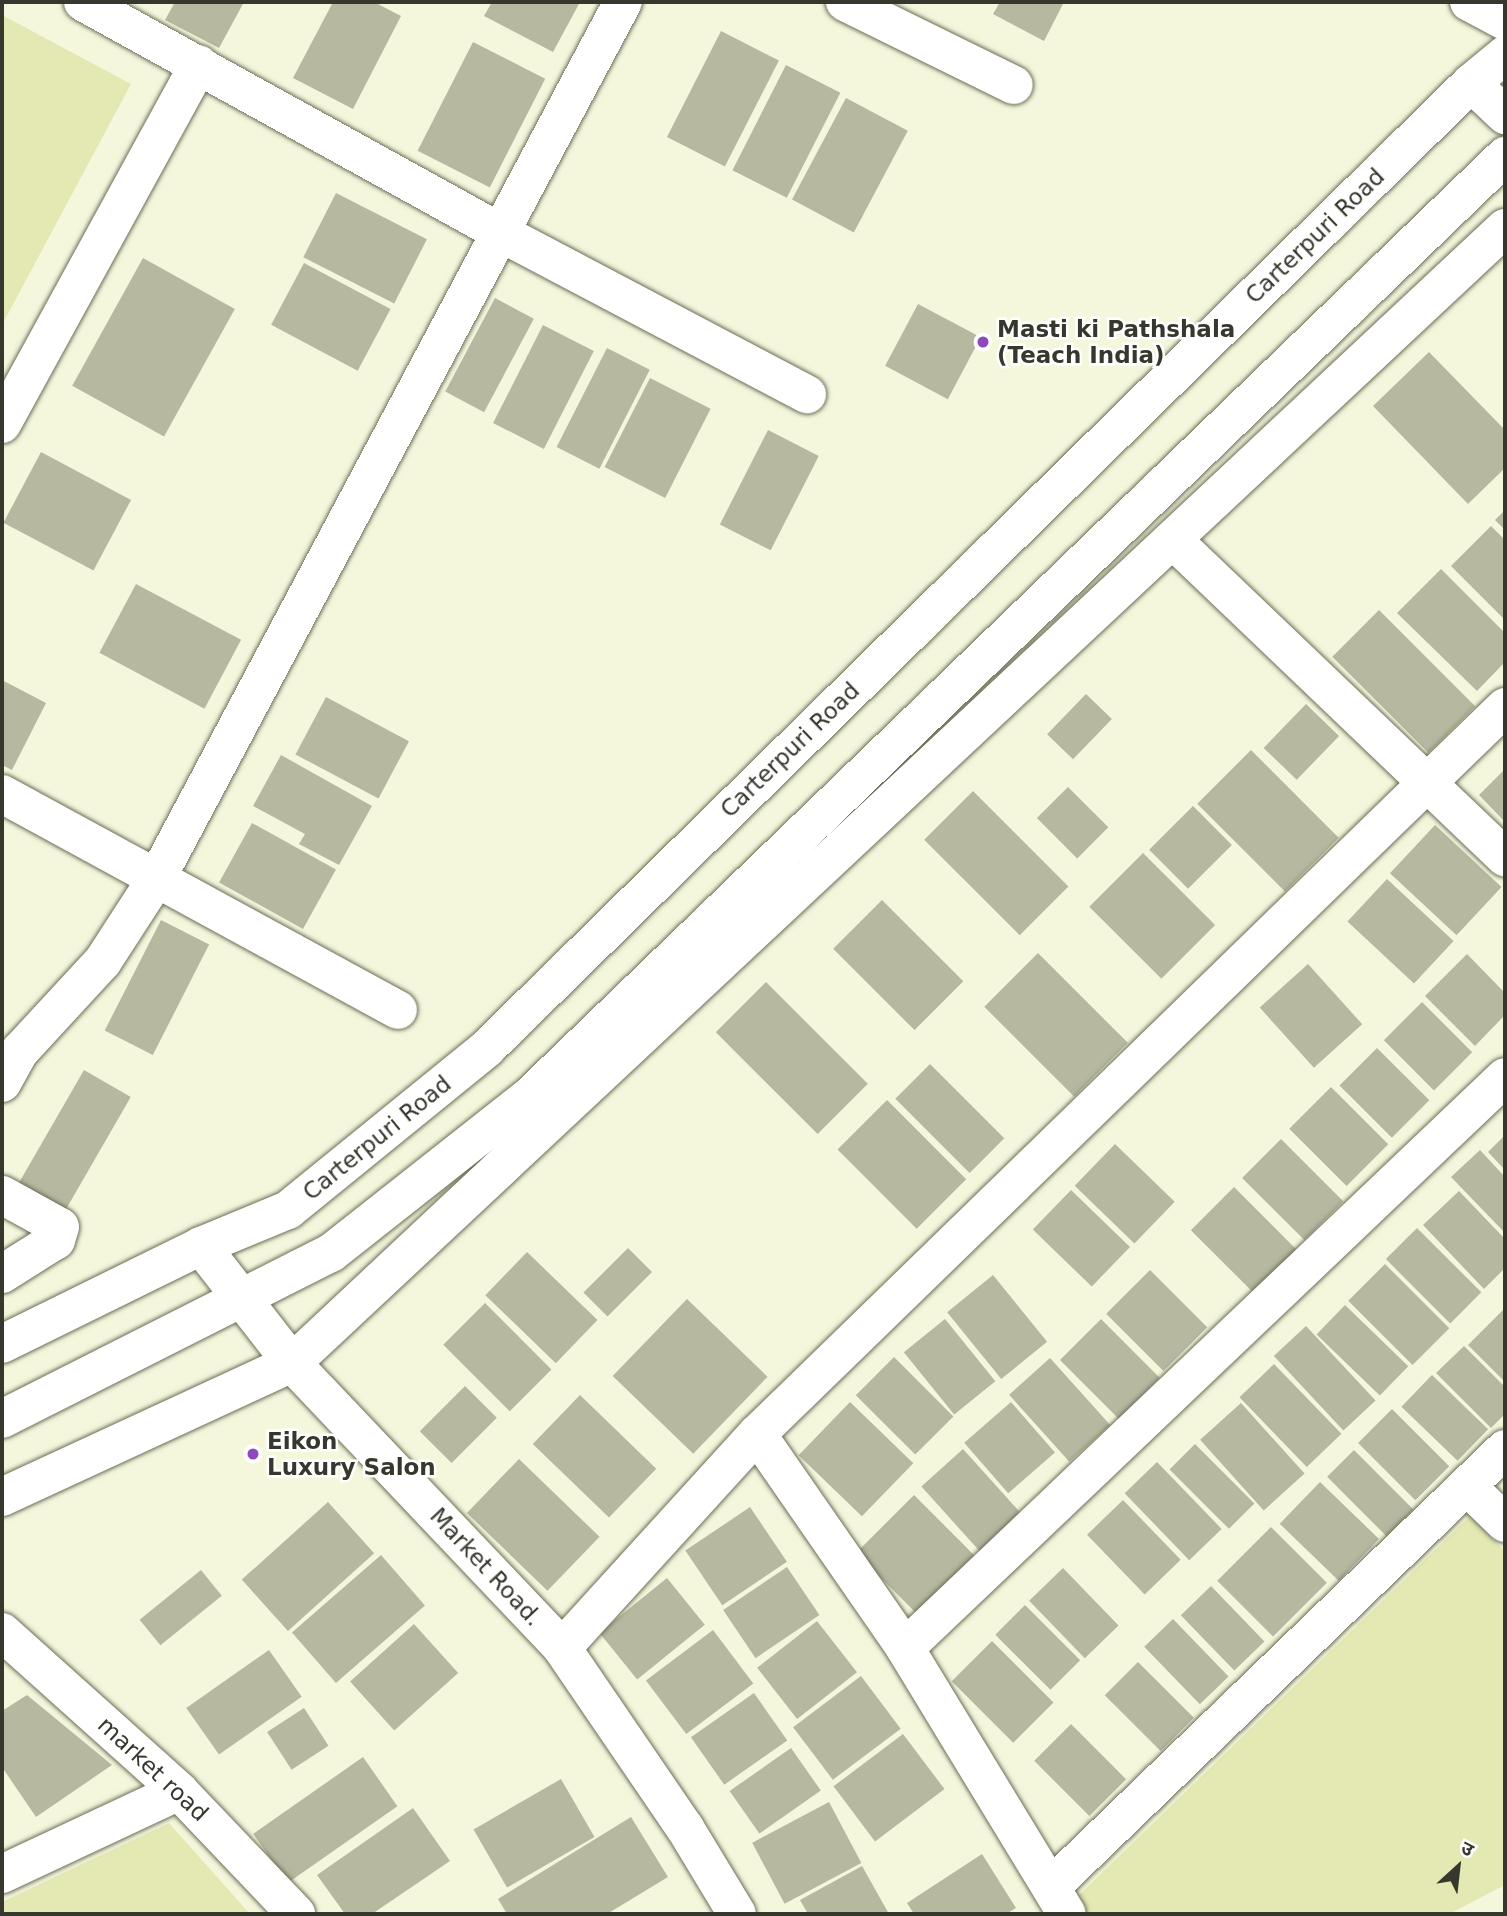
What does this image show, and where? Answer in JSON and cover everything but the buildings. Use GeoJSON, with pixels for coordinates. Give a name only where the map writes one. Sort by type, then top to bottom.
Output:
{"type":"FeatureCollection","features":[{"type":"Feature","properties":{"kind":"street"},"geometry":{"type":"LineString","coordinates":[[83,2],[501,233],[807,394]]}},
{"type":"Feature","properties":{"kind":"street"},"geometry":{"type":"LineString","coordinates":[[2,1083],[20,1051],[103,961],[158,876],[623,2]]}},
{"type":"Feature","properties":{"kind":"street"},"geometry":{"type":"LineString","coordinates":[[845,2],[1014,85]]}},
{"type":"Feature","properties":{"kind":"street"},"geometry":{"type":"LineString","coordinates":[[1469,2],[1505,21]]}},
{"type":"Feature","properties":{"kind":"street","name":"Carterpuri Road"},"geometry":{"type":"LineString","coordinates":[[2,1344],[201,1246],[288,1210],[487,1048],[1471,83],[1505,55]]}},
{"type":"Feature","properties":{"kind":"street"},"geometry":{"type":"LineString","coordinates":[[2,424],[14,372],[199,64]]}},
{"type":"Feature","properties":{"kind":"street"},"geometry":{"type":"LineString","coordinates":[[1471,83],[1505,115]]}},
{"type":"Feature","properties":{"kind":"street"},"geometry":{"type":"LineString","coordinates":[[2,1419],[331,1253],[532,1094],[1505,156]]}},
{"type":"Feature","properties":{"kind":"street"},"geometry":{"type":"LineString","coordinates":[[2,1497],[292,1363],[1174,541],[1505,228]]}},
{"type":"Feature","properties":{"kind":"street"},"geometry":{"type":"LineString","coordinates":[[1174,541],[1505,857]]}},
{"type":"Feature","properties":{"kind":"street"},"geometry":{"type":"LineString","coordinates":[[562,1648],[757,1434],[1505,708]]}},
{"type":"Feature","properties":{"kind":"street"},"geometry":{"type":"LineString","coordinates":[[2,794],[158,876],[398,1010]]}},
{"type":"Feature","properties":{"kind":"street"},"geometry":{"type":"LineString","coordinates":[[905,1648],[1505,1077]]}},
{"type":"Feature","properties":{"kind":"street"},"geometry":{"type":"LineString","coordinates":[[2,1195],[60,1227],[56,1240],[2,1274]]}},
{"type":"Feature","properties":{"kind":"street","name":"Market Road."},"geometry":{"type":"LineString","coordinates":[[201,1246],[239,1300],[292,1363],[562,1648],[685,1828],[737,1914]]}},
{"type":"Feature","properties":{"kind":"street"},"geometry":{"type":"LineString","coordinates":[[757,1434],[905,1648],[1060,1900],[1505,1449]]}},
{"type":"Feature","properties":{"kind":"street"},"geometry":{"type":"LineString","coordinates":[[1467,1486],[1505,1523]]}},
{"type":"Feature","properties":{"kind":"street","name":"market road"},"geometry":{"type":"LineString","coordinates":[[2,1632],[179,1791],[296,1914]]}},
{"type":"Feature","properties":{"kind":"street"},"geometry":{"type":"LineString","coordinates":[[2,1874],[179,1791]]}},
{"type":"Feature","properties":{"kind":"green space"},"geometry":{"type":"Polygon","coordinates":[[[2,15],[131,84],[2,325],[2,15]]]}},
{"type":"Feature","properties":{"kind":"green space"},"geometry":{"type":"Polygon","coordinates":[[[1470,1516],[1505,1551],[1505,1885],[1449,1914],[1083,1914],[1075,1899],[1470,1516]]]}},
{"type":"Feature","properties":{"kind":"green space"},"geometry":{"type":"Polygon","coordinates":[[[169,1823],[250,1914],[2,1914],[2,1902],[169,1823]]]}},
{"type":"Feature","properties":{"kind":"place","name":"Masti ki Pathshala (Teach India)"},"geometry":{"type":"Point","coordinates":[983,342]}},
{"type":"Feature","properties":{"kind":"place","name":"Eikon Luxury Salon"},"geometry":{"type":"Point","coordinates":[253,1454]}}]}
